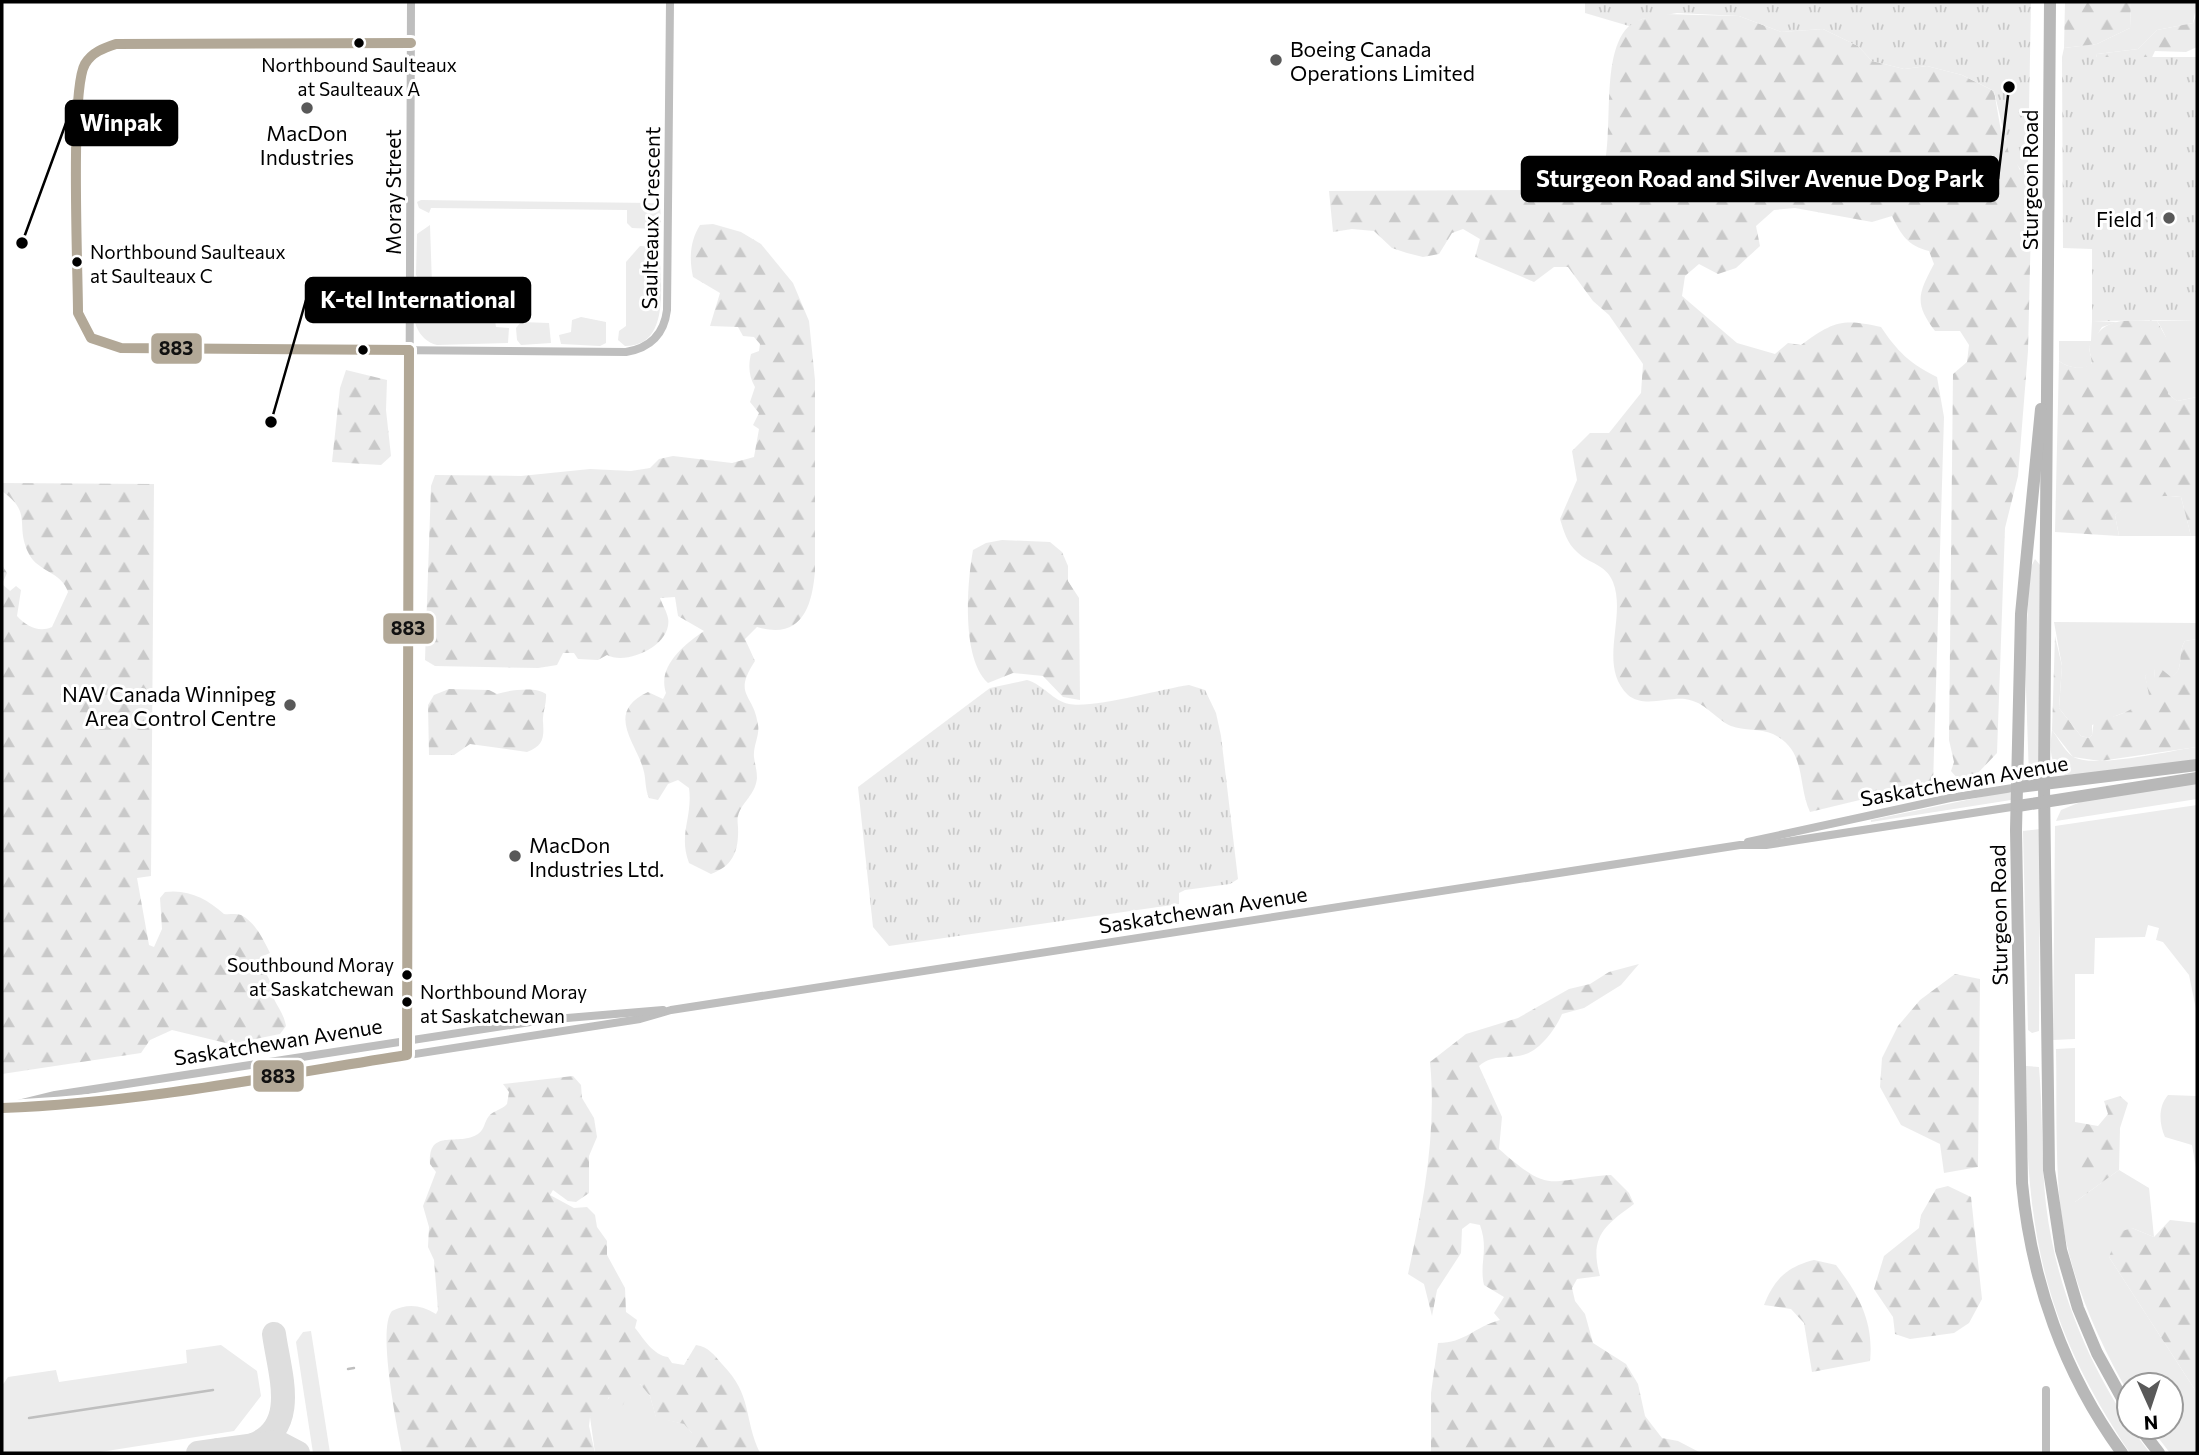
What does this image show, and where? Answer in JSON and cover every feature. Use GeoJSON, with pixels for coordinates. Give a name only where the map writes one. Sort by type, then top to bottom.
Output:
{"type":"FeatureCollection","features":[{"type":"Feature","properties":{"kind":"main road","name":"Sturgeon Road"},"geometry":{"type":"LineString","coordinates":[[2050,3],[2044,785],[2046,1045],[2053,1205],[2061,1250],[2078,1308],[2115,1386]]}},
{"type":"Feature","properties":{"kind":"main road","name":"Sturgeon Road"},"geometry":{"type":"LineString","coordinates":[[2047,356],[2021,614],[2018,806],[2019,1132],[2027,1227],[2044,1296],[2065,1353],[2088,1400],[2122,1453]]}},
{"type":"Feature","properties":{"kind":"main road","name":"Saskatchewan Avenue"},"geometry":{"type":"LineString","coordinates":[[2019,787],[2197,765]]}},
{"type":"Feature","properties":{"kind":"main road","name":"Saskatchewan Avenue"},"geometry":{"type":"LineString","coordinates":[[2018,806],[2197,778]]}},
{"type":"Feature","properties":{"kind":"street","name":"Moray Street"},"geometry":{"type":"LineString","coordinates":[[407,1055],[411,2]]}},
{"type":"Feature","properties":{"kind":"street","name":"Saulteaux Crescent"},"geometry":{"type":"LineString","coordinates":[[411,44],[116,44],[91,53],[80,72],[78,91],[78,313],[91,338],[121,348],[626,352],[647,346],[659,335],[667,310],[670,2]]}},
{"type":"Feature","properties":{"kind":"street","name":"Saskatchewan Avenue"},"geometry":{"type":"LineString","coordinates":[[1740,845],[1764,837],[1950,798],[2019,787]]}},
{"type":"Feature","properties":{"kind":"street","name":"Saskatchewan Avenue"},"geometry":{"type":"LineString","coordinates":[[2,1108],[59,1106],[157,1094],[640,1019],[671,1010],[1740,845],[1766,845],[2018,806]]}},
{"type":"Feature","properties":{"kind":"street","name":"Saskatchewan Avenue"},"geometry":{"type":"LineString","coordinates":[[18,1106],[55,1095],[406,1040],[543,1020],[639,1010],[671,1010]]}},
{"type":"Feature","properties":{"kind":"street"},"geometry":{"type":"LineString","coordinates":[[2046,1390],[2046,1453]]}},
{"type":"Feature","properties":{"kind":"green space"},"geometry":{"type":"Polygon","coordinates":[[[1585,2],[2031,2],[2028,164],[2021,170],[2009,154],[1994,91],[1962,75],[1927,66],[1904,69],[1872,61],[1858,46],[1823,29],[1781,32],[1739,16],[1677,13],[1642,19],[1629,26],[1585,13],[1585,2]]]}},
{"type":"Feature","properties":{"kind":"green space"},"geometry":{"type":"Polygon","coordinates":[[[2065,2],[2131,2],[2130,28],[2097,44],[2064,48],[2065,2]]]}},
{"type":"Feature","properties":{"kind":"green space"},"geometry":{"type":"Polygon","coordinates":[[[2131,2],[2197,2],[2193,23],[2157,30],[2138,49],[2097,54],[2094,64],[2062,57],[2064,48],[2097,44],[2130,28],[2131,2]]]}},
{"type":"Feature","properties":{"kind":"green space"},"geometry":{"type":"Polygon","coordinates":[[[2197,13],[2197,47],[2186,52],[2155,51],[2145,72],[2094,64],[2097,54],[2138,49],[2157,30],[2193,23],[2197,13]]]}},
{"type":"Feature","properties":{"kind":"green space"},"geometry":{"type":"Polygon","coordinates":[[[1664,14],[1739,16],[1781,32],[1823,29],[1858,46],[1872,61],[1904,69],[1927,66],[1962,75],[1994,91],[2001,131],[2020,170],[2028,164],[2031,224],[2028,351],[2018,476],[2005,528],[1997,753],[1976,775],[1957,778],[1951,771],[1954,762],[1949,740],[1953,374],[1967,362],[1969,345],[1960,331],[1935,331],[1928,321],[1921,298],[1924,283],[1934,264],[1929,251],[1906,239],[1892,216],[1872,222],[1795,208],[1774,210],[1756,226],[1760,246],[1736,268],[1718,274],[1699,264],[1685,276],[1682,296],[1737,343],[1775,354],[1788,343],[1801,345],[1821,331],[1838,324],[1856,323],[1881,327],[1905,356],[1937,377],[1944,417],[1933,785],[1925,790],[1868,798],[1810,812],[1796,758],[1784,741],[1768,732],[1731,726],[1704,707],[1685,699],[1634,699],[1619,683],[1613,656],[1617,611],[1613,582],[1606,571],[1574,549],[1566,537],[1560,519],[1577,480],[1572,451],[1590,433],[1609,433],[1641,393],[1643,364],[1609,315],[1593,301],[1568,267],[1554,267],[1534,282],[1475,257],[1480,239],[1463,229],[1452,233],[1439,254],[1423,257],[1392,248],[1374,231],[1352,229],[1333,232],[1329,191],[1594,191],[1602,176],[1606,156],[1610,85],[1618,42],[1632,24],[1664,14]]]}},
{"type":"Feature","properties":{"kind":"green space"},"geometry":{"type":"Polygon","coordinates":[[[2062,57],[2197,57],[2197,320],[2092,321],[2092,249],[2063,248],[2062,57]]]}},
{"type":"Feature","properties":{"kind":"green space"},"geometry":{"type":"Polygon","coordinates":[[[417,202],[652,203],[660,204],[661,222],[654,229],[632,228],[627,223],[627,210],[431,208],[429,213],[419,208],[417,202]]]}},
{"type":"Feature","properties":{"kind":"green space"},"geometry":{"type":"Polygon","coordinates":[[[713,224],[741,232],[761,244],[793,283],[809,321],[815,380],[815,571],[807,608],[794,625],[772,630],[757,627],[745,639],[755,661],[748,672],[745,688],[758,725],[754,753],[757,778],[754,789],[738,816],[736,850],[725,867],[711,874],[689,863],[686,853],[689,788],[678,780],[668,784],[658,800],[649,798],[641,761],[625,719],[635,700],[648,692],[663,699],[666,693],[665,674],[669,665],[688,643],[704,631],[678,616],[675,597],[660,598],[668,618],[668,628],[663,637],[647,651],[626,658],[607,655],[598,660],[578,659],[574,653],[563,653],[557,665],[538,668],[435,666],[425,660],[431,486],[435,475],[521,476],[590,469],[631,471],[650,468],[659,459],[673,456],[732,463],[754,457],[759,429],[753,425],[759,413],[750,402],[755,387],[750,375],[750,363],[751,354],[759,351],[760,344],[754,337],[743,336],[738,327],[710,326],[720,293],[693,277],[691,250],[694,237],[700,225],[713,224]]]}},
{"type":"Feature","properties":{"kind":"green space"},"geometry":{"type":"Polygon","coordinates":[[[430,225],[430,287],[422,285],[416,275],[417,234],[430,225]]]}},
{"type":"Feature","properties":{"kind":"green space"},"geometry":{"type":"Polygon","coordinates":[[[640,246],[655,247],[660,253],[660,311],[650,336],[640,343],[625,346],[618,340],[619,331],[626,326],[626,262],[640,246]]]}},
{"type":"Feature","properties":{"kind":"green space"},"geometry":{"type":"Polygon","coordinates":[[[431,298],[432,320],[495,320],[496,327],[509,328],[508,343],[437,345],[430,342],[416,326],[415,312],[422,300],[431,298]]]}},
{"type":"Feature","properties":{"kind":"green space"},"geometry":{"type":"Polygon","coordinates":[[[581,317],[606,322],[606,343],[600,346],[561,344],[559,335],[571,332],[572,320],[581,317]]]}},
{"type":"Feature","properties":{"kind":"green space"},"geometry":{"type":"Polygon","coordinates":[[[2197,320],[2197,397],[2177,401],[2168,394],[2169,348],[2157,321],[2197,320]]]}},
{"type":"Feature","properties":{"kind":"green space"},"geometry":{"type":"Polygon","coordinates":[[[2092,321],[2117,322],[2102,327],[2089,347],[2092,365],[2075,368],[2059,361],[2059,341],[2091,341],[2092,321]]]}},
{"type":"Feature","properties":{"kind":"green space"},"geometry":{"type":"Polygon","coordinates":[[[2157,321],[2173,350],[2168,394],[2177,401],[2197,397],[2197,536],[2191,536],[2181,497],[2171,496],[2146,498],[2130,504],[2115,515],[2119,536],[2055,532],[2059,361],[2075,367],[2088,366],[2092,364],[2089,347],[2102,329],[2117,322],[2157,321]]]}},
{"type":"Feature","properties":{"kind":"green space"},"geometry":{"type":"Polygon","coordinates":[[[521,322],[549,323],[551,343],[521,345],[517,340],[516,328],[521,322]]]}},
{"type":"Feature","properties":{"kind":"green space"},"geometry":{"type":"Polygon","coordinates":[[[346,370],[387,380],[386,410],[391,456],[381,465],[332,462],[340,388],[346,370]]]}},
{"type":"Feature","properties":{"kind":"green space"},"geometry":{"type":"Polygon","coordinates":[[[2,483],[154,484],[151,876],[137,878],[149,945],[154,947],[162,929],[160,898],[165,892],[190,894],[224,914],[239,914],[246,918],[258,931],[270,953],[263,956],[267,967],[265,973],[286,1026],[280,1034],[230,1044],[172,1030],[150,1040],[141,1053],[2,1074],[2,584],[10,591],[16,586],[21,590],[17,616],[24,623],[38,629],[52,627],[68,592],[55,575],[38,565],[29,554],[23,535],[21,513],[12,499],[2,491],[2,483]]]}},
{"type":"Feature","properties":{"kind":"green space"},"geometry":{"type":"Polygon","coordinates":[[[2158,495],[2181,497],[2191,536],[2119,536],[2115,515],[2132,500],[2158,495]]]}},
{"type":"Feature","properties":{"kind":"green space"},"geometry":{"type":"Polygon","coordinates":[[[1002,540],[1050,542],[1062,552],[1068,566],[1068,581],[1079,598],[1080,700],[1063,697],[1043,676],[1013,673],[988,683],[979,672],[973,657],[968,620],[973,550],[986,543],[1002,540]]]}},
{"type":"Feature","properties":{"kind":"green space"},"geometry":{"type":"Polygon","coordinates":[[[2035,559],[2040,565],[2039,769],[2037,777],[2029,777],[2025,660],[2030,569],[2035,559]]]}},
{"type":"Feature","properties":{"kind":"green space"},"geometry":{"type":"Polygon","coordinates":[[[2,565],[7,573],[2,584],[2,565]]]}},
{"type":"Feature","properties":{"kind":"green space"},"geometry":{"type":"Polygon","coordinates":[[[2054,622],[2197,623],[2197,639],[2185,641],[2182,646],[2180,666],[2176,674],[2171,678],[2155,669],[2154,679],[2149,673],[2145,676],[2150,695],[2136,708],[2092,725],[2092,735],[2089,738],[2081,736],[2059,708],[2062,666],[2054,622]]]}},
{"type":"Feature","properties":{"kind":"green space"},"geometry":{"type":"Polygon","coordinates":[[[2055,636],[2062,666],[2059,708],[2081,736],[2089,738],[2094,720],[2124,713],[2149,695],[2145,676],[2149,672],[2154,678],[2155,669],[2160,668],[2171,677],[2176,673],[2185,641],[2197,639],[2197,747],[2100,761],[2073,757],[2052,730],[2055,636]]]}},
{"type":"Feature","properties":{"kind":"green space"},"geometry":{"type":"Polygon","coordinates":[[[1027,680],[1063,702],[1080,705],[1189,685],[1205,690],[1216,713],[1221,736],[1238,879],[1230,884],[1185,890],[1179,893],[1179,904],[889,946],[873,927],[858,787],[990,688],[1027,680]]]}},
{"type":"Feature","properties":{"kind":"green space"},"geometry":{"type":"Polygon","coordinates":[[[449,689],[489,690],[497,694],[529,689],[546,694],[543,737],[540,744],[527,752],[470,744],[454,755],[429,755],[428,705],[434,695],[449,689]]]}},
{"type":"Feature","properties":{"kind":"green space"},"geometry":{"type":"Polygon","coordinates":[[[2052,730],[2072,756],[2082,760],[2132,758],[2197,747],[2197,762],[2067,776],[2053,762],[2052,730]]]}},
{"type":"Feature","properties":{"kind":"green space"},"geometry":{"type":"Polygon","coordinates":[[[2197,783],[2197,799],[2056,821],[2061,810],[2083,801],[2197,783]]]}},
{"type":"Feature","properties":{"kind":"green space"},"geometry":{"type":"Polygon","coordinates":[[[2005,792],[2011,793],[2011,800],[1871,822],[1871,820],[2005,792]]]}},
{"type":"Feature","properties":{"kind":"green space"},"geometry":{"type":"Polygon","coordinates":[[[2197,805],[2197,1014],[2189,975],[2163,942],[2156,940],[2159,928],[2148,925],[2145,937],[2095,938],[2094,974],[2075,974],[2075,1039],[2053,1040],[2055,826],[2197,805]]]}},
{"type":"Feature","properties":{"kind":"green space"},"geometry":{"type":"Polygon","coordinates":[[[2040,829],[2039,1031],[2032,1033],[2028,1030],[2023,831],[2040,829]]]}},
{"type":"Feature","properties":{"kind":"green space"},"geometry":{"type":"Polygon","coordinates":[[[1639,964],[1621,985],[1584,1008],[1562,1014],[1537,1048],[1520,1056],[1490,1059],[1479,1066],[1502,1117],[1499,1149],[1516,1164],[1541,1179],[1551,1181],[1611,1175],[1629,1193],[1634,1204],[1607,1226],[1598,1242],[1596,1251],[1600,1276],[1577,1279],[1572,1288],[1575,1301],[1585,1314],[1593,1343],[1626,1364],[1638,1384],[1645,1416],[1662,1438],[1678,1441],[1701,1453],[1431,1453],[1431,1393],[1438,1343],[1463,1338],[1500,1320],[1494,1313],[1504,1297],[1484,1285],[1484,1242],[1480,1225],[1470,1223],[1462,1229],[1461,1253],[1437,1290],[1432,1316],[1424,1284],[1408,1274],[1430,1142],[1430,1062],[1466,1034],[1518,1018],[1569,989],[1590,984],[1609,972],[1639,964]]]}},
{"type":"Feature","properties":{"kind":"green space"},"geometry":{"type":"Polygon","coordinates":[[[1955,974],[1980,979],[1978,1167],[1944,1173],[1940,1144],[1901,1125],[1880,1087],[1882,1058],[1898,1026],[1920,1000],[1955,974]]]}},
{"type":"Feature","properties":{"kind":"green space"},"geometry":{"type":"Polygon","coordinates":[[[2075,1048],[2075,1202],[2119,1170],[2149,1188],[2154,1237],[2132,1228],[2109,1257],[2183,1371],[2116,1371],[2085,1303],[2069,1254],[2060,1204],[2056,1049],[2075,1048]]]}},
{"type":"Feature","properties":{"kind":"green space"},"geometry":{"type":"Polygon","coordinates":[[[2026,1066],[2039,1067],[2043,1171],[2051,1239],[2069,1304],[2096,1367],[2115,1402],[2115,1429],[2076,1359],[2057,1314],[2035,1223],[2026,1123],[2026,1066]]]}},
{"type":"Feature","properties":{"kind":"green space"},"geometry":{"type":"Polygon","coordinates":[[[573,1076],[581,1085],[582,1098],[594,1118],[597,1137],[589,1156],[589,1193],[576,1202],[568,1201],[553,1190],[550,1195],[574,1208],[587,1207],[595,1215],[597,1227],[607,1241],[607,1255],[625,1288],[626,1312],[637,1320],[635,1328],[649,1346],[668,1357],[672,1363],[684,1365],[696,1345],[701,1346],[711,1352],[732,1376],[743,1397],[760,1453],[692,1453],[692,1433],[684,1424],[656,1418],[650,1396],[640,1384],[633,1390],[630,1388],[623,1405],[615,1407],[609,1397],[601,1413],[590,1417],[589,1426],[595,1453],[402,1453],[387,1357],[388,1321],[392,1311],[404,1307],[420,1307],[436,1314],[438,1310],[434,1260],[428,1247],[429,1227],[423,1206],[436,1172],[430,1164],[434,1146],[446,1140],[470,1138],[478,1134],[489,1116],[507,1104],[509,1092],[503,1084],[573,1076]]]}},
{"type":"Feature","properties":{"kind":"green space"},"geometry":{"type":"Polygon","coordinates":[[[2168,1095],[2197,1096],[2197,1174],[2192,1145],[2165,1137],[2160,1115],[2168,1095]]]}},
{"type":"Feature","properties":{"kind":"green space"},"geometry":{"type":"Polygon","coordinates":[[[2120,1096],[2128,1103],[2120,1128],[2119,1170],[2075,1202],[2075,1122],[2098,1126],[2108,1114],[2104,1101],[2120,1096]]]}},
{"type":"Feature","properties":{"kind":"green space"},"geometry":{"type":"Polygon","coordinates":[[[1948,1186],[1971,1197],[1982,1299],[1969,1323],[1954,1333],[1910,1339],[1895,1334],[1893,1317],[1874,1289],[1884,1256],[1919,1228],[1921,1215],[1936,1189],[1948,1186]]]}},
{"type":"Feature","properties":{"kind":"green space"},"geometry":{"type":"Polygon","coordinates":[[[2170,1220],[2197,1223],[2197,1393],[2109,1257],[2119,1232],[2132,1228],[2154,1237],[2170,1220]]]}},
{"type":"Feature","properties":{"kind":"green space"},"geometry":{"type":"Polygon","coordinates":[[[1814,1260],[1836,1265],[1852,1287],[1867,1321],[1870,1361],[1812,1372],[1804,1323],[1791,1309],[1764,1305],[1772,1288],[1782,1276],[1796,1266],[1814,1260]]]}},
{"type":"Feature","properties":{"kind":"green space"},"geometry":{"type":"Polygon","coordinates":[[[311,1331],[330,1453],[313,1453],[296,1342],[303,1332],[311,1331]]]}},
{"type":"Feature","properties":{"kind":"green space"},"geometry":{"type":"Polygon","coordinates":[[[221,1345],[257,1371],[261,1396],[234,1431],[94,1453],[6,1453],[2,1450],[2,1386],[8,1377],[56,1370],[59,1382],[187,1363],[186,1350],[221,1345]]]}},
{"type":"Feature","properties":{"kind":"green space"},"geometry":{"type":"Polygon","coordinates":[[[2185,1374],[2197,1393],[2197,1453],[2170,1453],[2161,1441],[2185,1441],[2185,1374]]]}},
{"type":"Feature","properties":{"kind":"green space"},"geometry":{"type":"Polygon","coordinates":[[[640,1384],[650,1396],[656,1417],[684,1424],[692,1433],[692,1453],[595,1453],[590,1417],[610,1397],[626,1394],[630,1387],[640,1384]]]}},
{"type":"Feature","properties":{"kind":"green space"},"geometry":{"type":"Polygon","coordinates":[[[2122,1441],[2141,1441],[2150,1453],[2130,1453],[2122,1441]]]}},
{"type":"Feature","properties":{"kind":"waterway"},"geometry":{"type":"LineString","coordinates":[[348,1369],[354,1368]]}},
{"type":"Feature","properties":{"kind":"waterway"},"geometry":{"type":"LineString","coordinates":[[29,1418],[213,1390]]}},
{"type":"Feature","properties":{"kind":"taxiway"},"geometry":{"type":"LineString","coordinates":[[253,1445],[268,1437],[282,1412],[282,1381],[274,1334]]}},
{"type":"Feature","properties":{"kind":"taxiway"},"geometry":{"type":"LineString","coordinates":[[227,1453],[219,1450],[277,1442],[298,1453]]}},
{"type":"Feature","properties":{"kind":"taxiway"},"geometry":{"type":"LineString","coordinates":[[198,1453],[219,1450]]}},
{"type":"Feature","properties":{"kind":"transit line","name":"883"},"geometry":{"type":"LineString","coordinates":[[409,350],[121,348],[91,338],[78,313],[76,143],[80,80],[85,64],[95,53],[116,44],[411,43]]}},
{"type":"Feature","properties":{"kind":"transit line","name":"883"},"geometry":{"type":"LineString","coordinates":[[2,1108],[155,1095],[407,1055],[409,350]]}},
{"type":"Feature","properties":{"kind":"place","name":"Northbound Saulteaux at Saulteaux A"},"geometry":{"type":"Point","coordinates":[359,43]}},
{"type":"Feature","properties":{"kind":"place","name":"Boeing Canada Operations Limited"},"geometry":{"type":"Point","coordinates":[1276,60]}},
{"type":"Feature","properties":{"kind":"place","name":"Sturgeon Road and Silver Avenue Dog Park"},"geometry":{"type":"Point","coordinates":[2009,87]}},
{"type":"Feature","properties":{"kind":"place","name":"MacDon Industries"},"geometry":{"type":"Point","coordinates":[307,108]}},
{"type":"Feature","properties":{"kind":"place","name":"Field 1"},"geometry":{"type":"Point","coordinates":[2169,218]}},
{"type":"Feature","properties":{"kind":"place","name":"Winpak"},"geometry":{"type":"Point","coordinates":[22,243]}},
{"type":"Feature","properties":{"kind":"place","name":"Northbound Saulteaux at Saulteaux C"},"geometry":{"type":"Point","coordinates":[77,262]}},
{"type":"Feature","properties":{"kind":"place","name":"K-tel International"},"geometry":{"type":"Point","coordinates":[271,422]}},
{"type":"Feature","properties":{"kind":"place","name":"NAV Canada Winnipeg Area Control Centre"},"geometry":{"type":"Point","coordinates":[290,705]}},
{"type":"Feature","properties":{"kind":"place","name":"MacDon Industries Ltd."},"geometry":{"type":"Point","coordinates":[515,856]}},
{"type":"Feature","properties":{"kind":"place","name":"Southbound Moray at Saskatchewan"},"geometry":{"type":"Point","coordinates":[407,975]}},
{"type":"Feature","properties":{"kind":"place","name":"Northbound Moray at Saskatchewan"},"geometry":{"type":"Point","coordinates":[407,1002]}}]}
